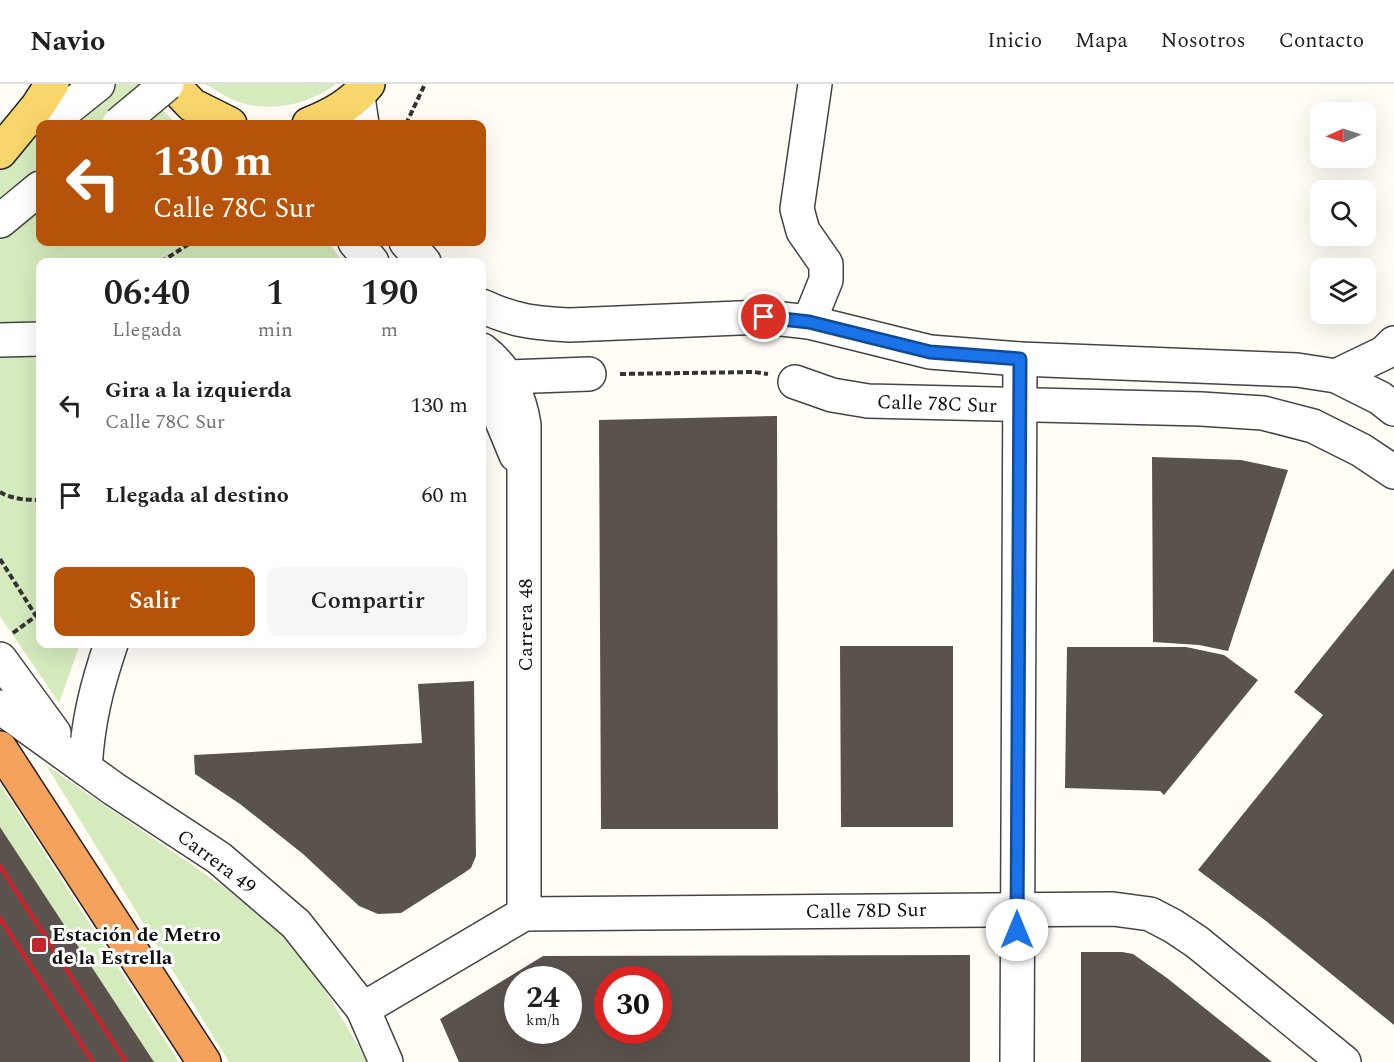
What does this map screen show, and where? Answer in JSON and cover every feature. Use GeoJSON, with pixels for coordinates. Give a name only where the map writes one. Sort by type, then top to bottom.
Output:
{"type":"FeatureCollection","features":[{"type":"Feature","properties":{"kind":"highway"},"geometry":{"type":"LineString","coordinates":[[0,748],[204,1062]]}},
{"type":"Feature","properties":{"kind":"main road"},"geometry":{"type":"LineString","coordinates":[[0,152],[37,107],[52,84]]}},
{"type":"Feature","properties":{"kind":"main road"},"geometry":{"type":"LineString","coordinates":[[172,84],[192,105],[222,120]]}},
{"type":"Feature","properties":{"kind":"main road"},"geometry":{"type":"LineString","coordinates":[[320,120],[363,102]]}},
{"type":"Feature","properties":{"kind":"street"},"geometry":{"type":"LineString","coordinates":[[53,120],[98,84]]}},
{"type":"Feature","properties":{"kind":"street"},"geometry":{"type":"LineString","coordinates":[[123,120],[167,84]]}},
{"type":"Feature","properties":{"kind":"street"},"geometry":{"type":"LineString","coordinates":[[809,322],[826,280],[826,264],[803,231],[797,209],[815,84]]}},
{"type":"Feature","properties":{"kind":"street"},"geometry":{"type":"LineString","coordinates":[[0,163],[36,133]]}},
{"type":"Feature","properties":{"kind":"street"},"geometry":{"type":"LineString","coordinates":[[0,222],[36,191]]}},
{"type":"Feature","properties":{"kind":"street"},"geometry":{"type":"LineString","coordinates":[[358,246],[369,258]]}},
{"type":"Feature","properties":{"kind":"street"},"geometry":{"type":"LineString","coordinates":[[410,246],[420,258]]}},
{"type":"Feature","properties":{"kind":"street"},"geometry":{"type":"LineString","coordinates":[[486,308],[506,318],[570,325],[764,317],[809,322],[930,352],[1020,359],[1297,370],[1336,376],[1380,398],[1394,409]]}},
{"type":"Feature","properties":{"kind":"street"},"geometry":{"type":"LineString","coordinates":[[0,340],[36,339]]}},
{"type":"Feature","properties":{"kind":"street"},"geometry":{"type":"LineString","coordinates":[[1336,376],[1384,353],[1394,343]]}},
{"type":"Feature","properties":{"kind":"street"},"geometry":{"type":"LineString","coordinates":[[1017,1062],[1020,359]]}},
{"type":"Feature","properties":{"kind":"street","name":"Carrera 48"},"geometry":{"type":"LineString","coordinates":[[486,360],[494,381],[521,407],[525,476],[524,914]]}},
{"type":"Feature","properties":{"kind":"street"},"geometry":{"type":"LineString","coordinates":[[494,381],[589,374]]}},
{"type":"Feature","properties":{"kind":"street","name":"Calle 78C Sur"},"geometry":{"type":"LineString","coordinates":[[795,382],[832,395],[868,401],[1201,409],[1263,413],[1312,426],[1361,450],[1394,472]]}},
{"type":"Feature","properties":{"kind":"street"},"geometry":{"type":"LineString","coordinates":[[486,416],[525,476]]}},
{"type":"Feature","properties":{"kind":"street"},"geometry":{"type":"LineString","coordinates":[[5,647],[49,728],[85,768]]}},
{"type":"Feature","properties":{"kind":"street"},"geometry":{"type":"LineString","coordinates":[[85,768],[93,700],[110,648]]}},
{"type":"Feature","properties":{"kind":"street","name":"Carrera 49"},"geometry":{"type":"LineString","coordinates":[[0,707],[85,768],[219,858],[296,924],[363,1009],[386,1062]]}},
{"type":"Feature","properties":{"kind":"street","name":"Calle 78D Sur"},"geometry":{"type":"LineString","coordinates":[[363,1009],[524,914],[1113,909],[1150,914],[1173,926],[1197,942],[1344,1062]]}},
{"type":"Feature","properties":{"kind":"path"},"geometry":{"type":"LineString","coordinates":[[408,120],[426,84]]}},
{"type":"Feature","properties":{"kind":"path"},"geometry":{"type":"LineString","coordinates":[[167,258],[186,246]]}},
{"type":"Feature","properties":{"kind":"path"},"geometry":{"type":"LineString","coordinates":[[589,374],[754,372],[776,375],[795,382]]}},
{"type":"Feature","properties":{"kind":"path"},"geometry":{"type":"LineString","coordinates":[[0,492],[26,500],[36,500]]}},
{"type":"Feature","properties":{"kind":"path"},"geometry":{"type":"LineString","coordinates":[[0,559],[36,616],[5,647]]}},
{"type":"Feature","properties":{"kind":"green space"},"geometry":{"type":"Polygon","coordinates":[[[49,84],[143,84],[150,96],[172,120],[36,120],[36,246],[331,246],[340,258],[36,258],[36,648],[79,648],[59,703],[0,616],[0,121],[49,84]]]}},
{"type":"Feature","properties":{"kind":"green space"},"geometry":{"type":"Polygon","coordinates":[[[205,84],[336,84],[301,102],[274,107],[234,100],[205,84]]]}},
{"type":"Feature","properties":{"kind":"green space"},"geometry":{"type":"Polygon","coordinates":[[[46,765],[227,889],[304,954],[366,1062],[229,1062],[46,765]]]}},
{"type":"Feature","properties":{"kind":"green space"},"geometry":{"type":"Polygon","coordinates":[[[0,784],[179,1062],[154,1062],[0,827],[0,784]]]}},
{"type":"Feature","properties":{"kind":"building"},"geometry":{"type":"Polygon","coordinates":[[[777,416],[778,829],[601,829],[599,420],[777,416]]]}},
{"type":"Feature","properties":{"kind":"building"},"geometry":{"type":"Polygon","coordinates":[[[1152,457],[1241,460],[1288,470],[1228,651],[1199,645],[1153,642],[1152,457]]]}},
{"type":"Feature","properties":{"kind":"building"},"geometry":{"type":"Polygon","coordinates":[[[1394,568],[1394,1025],[1266,921],[1198,870],[1323,715],[1294,692],[1394,568]]]}},
{"type":"Feature","properties":{"kind":"building"},"geometry":{"type":"Polygon","coordinates":[[[840,646],[953,646],[953,827],[841,827],[840,646]]]}},
{"type":"Feature","properties":{"kind":"building"},"geometry":{"type":"Polygon","coordinates":[[[1067,647],[1186,647],[1224,655],[1258,680],[1164,795],[1160,791],[1065,788],[1067,647]]]}},
{"type":"Feature","properties":{"kind":"building"},"geometry":{"type":"Polygon","coordinates":[[[474,681],[476,856],[471,868],[401,913],[378,914],[359,906],[303,854],[240,804],[195,774],[194,755],[422,743],[418,684],[474,681]]]}},
{"type":"Feature","properties":{"kind":"building","name":"Estación de Metro de la Estrella"},"geometry":{"type":"Polygon","coordinates":[[[0,827],[154,1062],[0,1062],[0,827]]]}},
{"type":"Feature","properties":{"kind":"building"},"geometry":{"type":"Polygon","coordinates":[[[1081,952],[1133,954],[1167,978],[1272,1062],[1081,1062],[1081,952]]]}},
{"type":"Feature","properties":{"kind":"building"},"geometry":{"type":"Polygon","coordinates":[[[970,955],[970,1062],[459,1062],[440,1019],[504,980],[504,1044],[582,1044],[582,966],[527,966],[543,956],[970,955]]]}},
{"type":"Feature","properties":{"kind":"railway"},"geometry":{"type":"LineString","coordinates":[[0,866],[126,1062]]}},
{"type":"Feature","properties":{"kind":"railway"},"geometry":{"type":"LineString","coordinates":[[0,918],[93,1062]]}},
{"type":"Feature","properties":{"kind":"place","name":"Estación de Metro de la Estrella"},"geometry":{"type":"Point","coordinates":[39,945]}},
{"type":"Feature","properties":{"kind":"route"},"geometry":{"type":"LineString","coordinates":[[764,317],[809,322],[930,352],[1020,359],[1017,930]]}}]}
